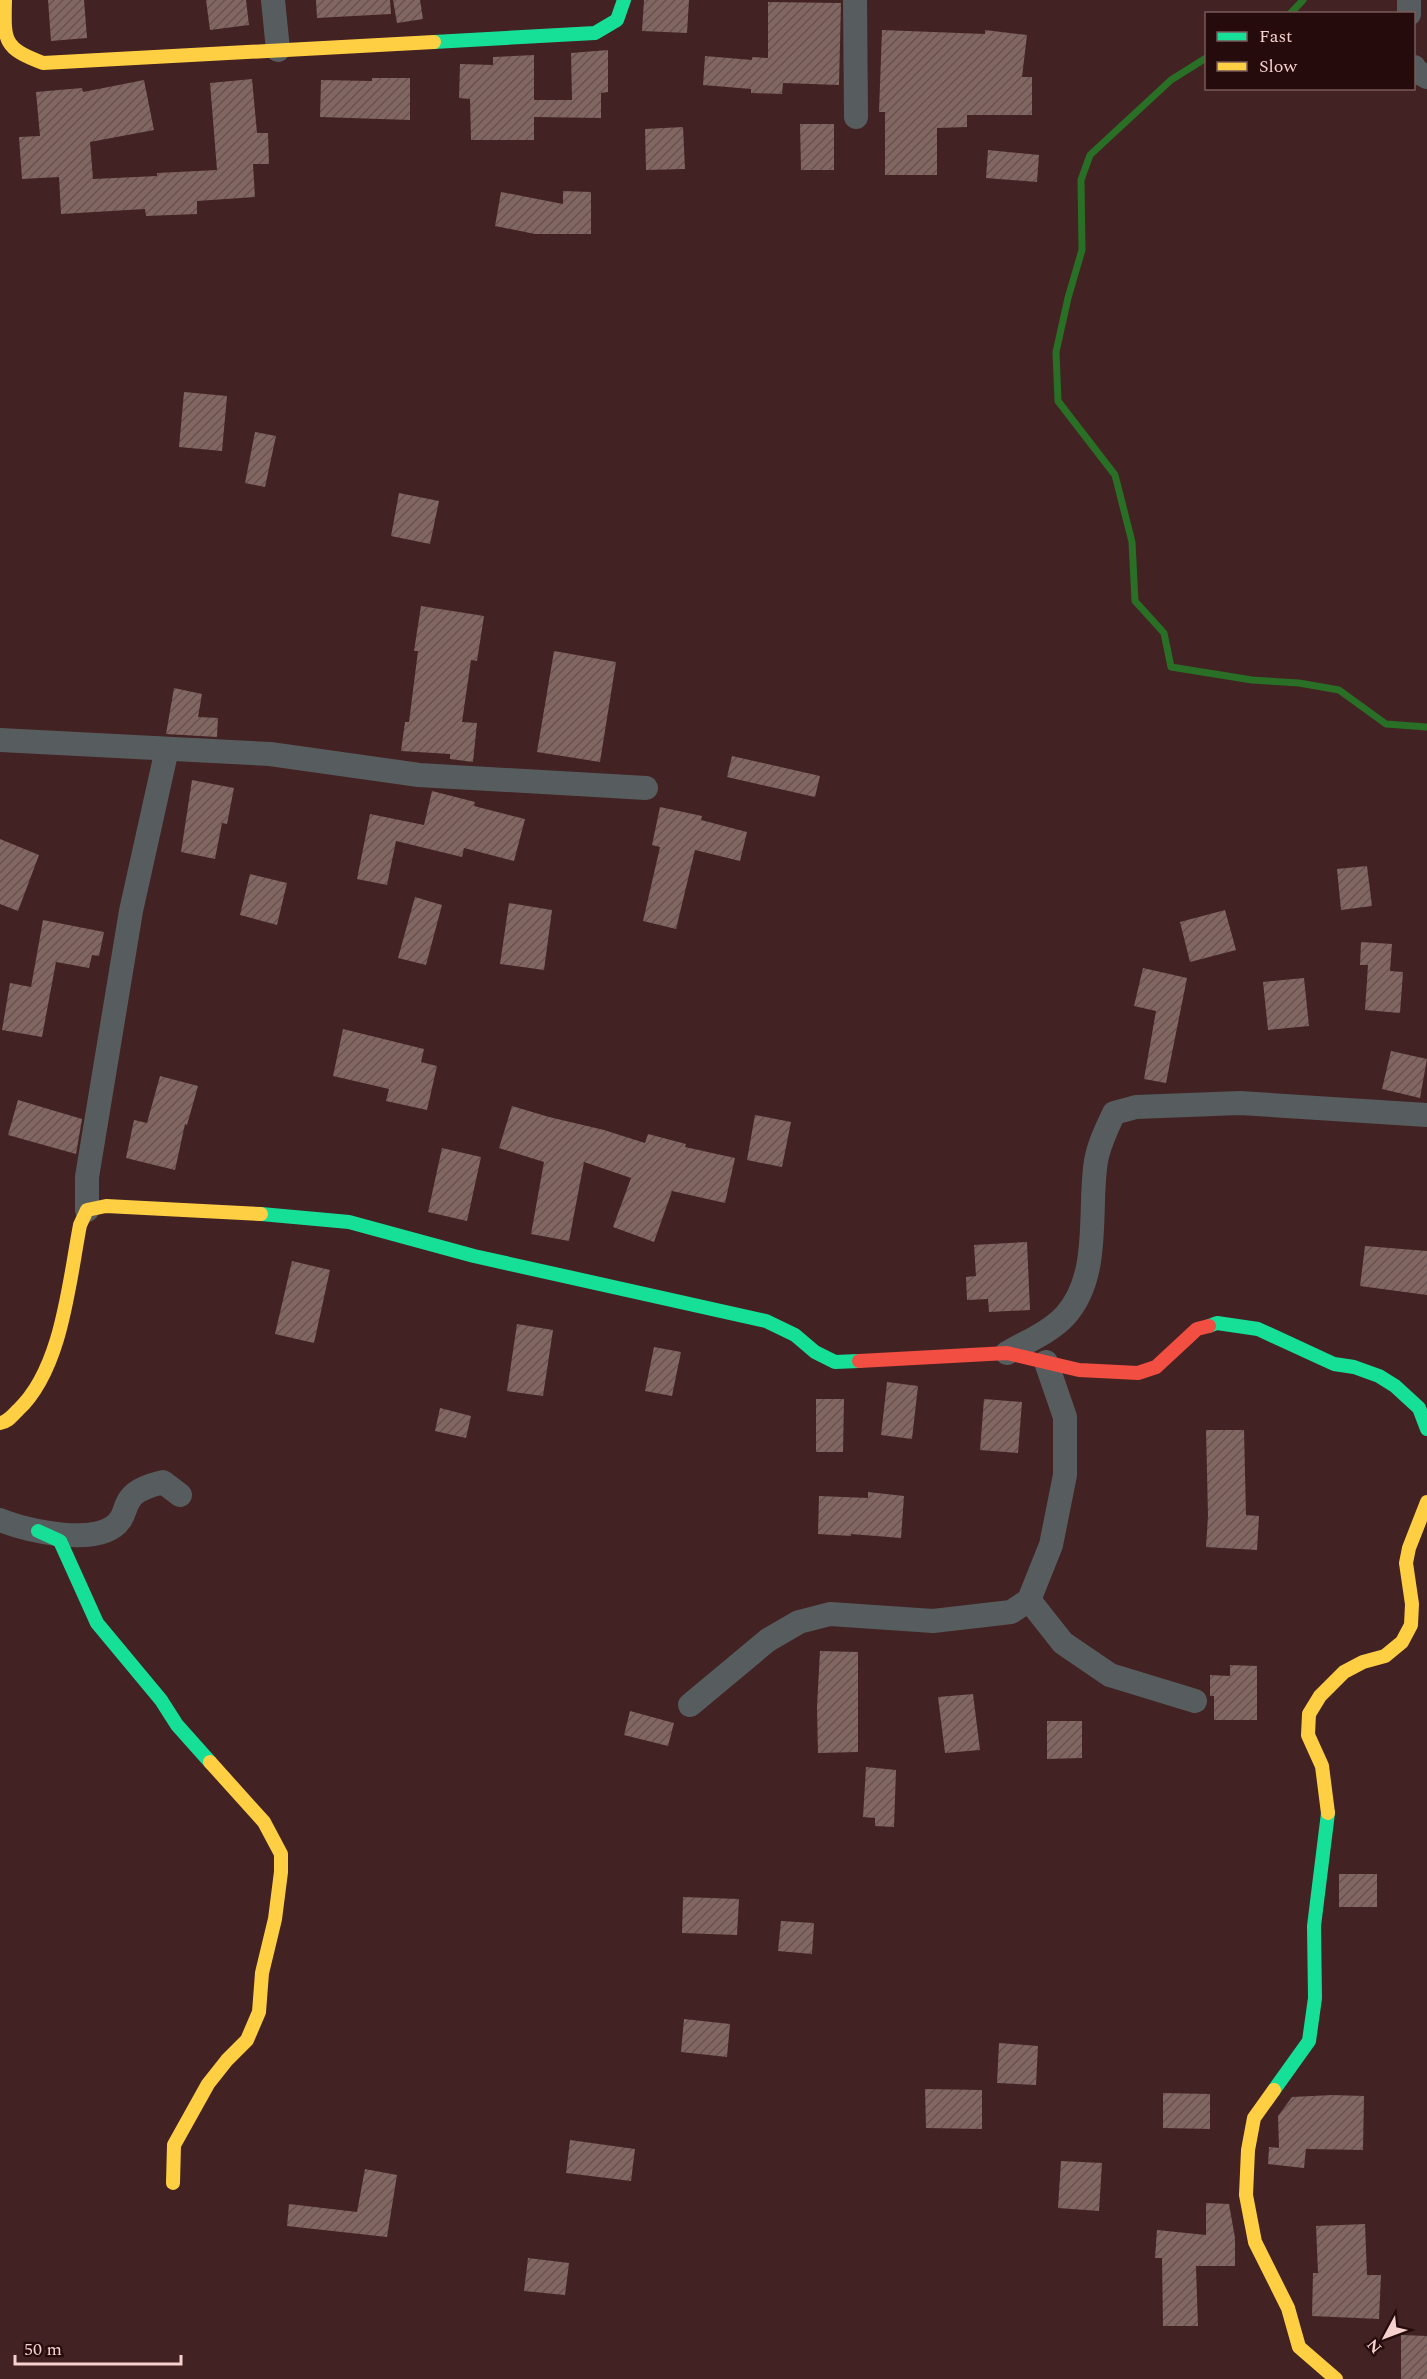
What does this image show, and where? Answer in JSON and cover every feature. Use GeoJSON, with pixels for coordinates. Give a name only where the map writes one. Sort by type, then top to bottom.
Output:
{"type":"FeatureCollection","features":[{"type":"Feature","properties":{"kind":"street"},"geometry":{"type":"LineString","coordinates":[[5,0],[4,37],[17,54],[43,63],[596,33],[617,20],[624,0]]}},
{"type":"Feature","properties":{"kind":"street"},"geometry":{"type":"LineString","coordinates":[[273,0],[278,50]]}},
{"type":"Feature","properties":{"kind":"street"},"geometry":{"type":"LineString","coordinates":[[855,0],[856,117]]}},
{"type":"Feature","properties":{"kind":"street"},"geometry":{"type":"LineString","coordinates":[[0,740],[270,754],[419,775],[646,788]]}},
{"type":"Feature","properties":{"kind":"street"},"geometry":{"type":"LineString","coordinates":[[0,1423],[6,1422],[38,1388],[56,1347],[80,1225],[87,1210],[87,1177],[131,911],[167,749]]}},
{"type":"Feature","properties":{"kind":"street"},"geometry":{"type":"LineString","coordinates":[[1007,1353],[1044,1332],[1065,1316],[1081,1292],[1089,1254],[1096,1158],[1114,1113],[1136,1107],[1240,1104],[1427,1115]]}},
{"type":"Feature","properties":{"kind":"street"},"geometry":{"type":"LineString","coordinates":[[87,1210],[118,1206],[350,1222],[474,1256],[766,1321],[795,1335],[815,1352],[835,1362],[1007,1353],[1079,1370],[1138,1372],[1156,1367],[1197,1329],[1217,1323],[1258,1329],[1334,1364],[1354,1367],[1379,1376],[1395,1386],[1419,1408],[1427,1429]]}},
{"type":"Feature","properties":{"kind":"street"},"geometry":{"type":"LineString","coordinates":[[690,1705],[768,1640],[799,1622],[830,1614],[933,1621],[1011,1612],[1029,1600],[1052,1545],[1065,1475],[1065,1417],[1047,1362]]}},
{"type":"Feature","properties":{"kind":"street"},"geometry":{"type":"LineString","coordinates":[[0,1520],[24,1529],[38,1531],[83,1535],[108,1532],[121,1520],[130,1497],[147,1486],[163,1482],[180,1495]]}},
{"type":"Feature","properties":{"kind":"street"},"geometry":{"type":"LineString","coordinates":[[1336,2379],[1299,2347],[1288,2308],[1255,2242],[1246,2195],[1248,2150],[1254,2118],[1309,2041],[1315,1998],[1314,1926],[1328,1810],[1322,1766],[1308,1735],[1309,1714],[1320,1696],[1344,1672],[1363,1662],[1385,1656],[1402,1642],[1411,1625],[1412,1604],[1406,1563],[1408,1548],[1427,1502]]}},
{"type":"Feature","properties":{"kind":"street"},"geometry":{"type":"LineString","coordinates":[[38,1531],[60,1541],[97,1623],[162,1700],[177,1725],[264,1822],[281,1854],[281,1872],[274,1919],[262,1973],[259,2012],[248,2040],[226,2060],[208,2084],[174,2145],[173,2183]]}},
{"type":"Feature","properties":{"kind":"street"},"geometry":{"type":"LineString","coordinates":[[1029,1600],[1063,1643],[1110,1675],[1195,1701]]}},
{"type":"Feature","properties":{"kind":"building"},"geometry":{"type":"Polygon","coordinates":[[[48,0],[84,0],[87,38],[51,41],[48,0]]]}},
{"type":"Feature","properties":{"kind":"building"},"geometry":{"type":"Polygon","coordinates":[[[206,0],[246,0],[249,25],[210,30],[206,0]]]}},
{"type":"Feature","properties":{"kind":"building"},"geometry":{"type":"Polygon","coordinates":[[[316,0],[390,0],[391,14],[317,18],[316,0]]]}},
{"type":"Feature","properties":{"kind":"building"},"geometry":{"type":"Polygon","coordinates":[[[393,0],[420,0],[423,19],[397,23],[393,0]]]}},
{"type":"Feature","properties":{"kind":"building"},"geometry":{"type":"Polygon","coordinates":[[[644,0],[689,0],[687,33],[642,31],[644,0]]]}},
{"type":"Feature","properties":{"kind":"building"},"geometry":{"type":"Polygon","coordinates":[[[768,2],[841,3],[839,85],[783,83],[782,94],[751,93],[751,89],[703,85],[705,56],[752,60],[752,57],[768,58],[768,2]]]}},
{"type":"Feature","properties":{"kind":"building"},"geometry":{"type":"Polygon","coordinates":[[[882,30],[985,34],[985,30],[1027,35],[1022,77],[1032,77],[1032,115],[967,115],[967,127],[937,128],[937,175],[885,175],[885,112],[879,112],[882,30]]]}},
{"type":"Feature","properties":{"kind":"building"},"geometry":{"type":"Polygon","coordinates":[[[608,50],[608,92],[601,93],[601,118],[534,117],[534,140],[471,140],[470,99],[459,98],[460,64],[493,65],[493,57],[534,55],[534,100],[572,100],[571,53],[608,50]]]}},
{"type":"Feature","properties":{"kind":"building"},"geometry":{"type":"Polygon","coordinates":[[[372,78],[410,78],[410,120],[320,117],[321,80],[372,81],[372,78]]]}},
{"type":"Feature","properties":{"kind":"building"},"geometry":{"type":"Polygon","coordinates":[[[252,79],[257,133],[268,133],[269,164],[253,164],[255,197],[197,201],[197,214],[146,216],[145,209],[61,214],[59,177],[22,179],[19,137],[40,136],[36,92],[82,88],[83,92],[144,80],[154,130],[90,142],[93,179],[157,176],[157,173],[217,170],[210,83],[252,79]]]}},
{"type":"Feature","properties":{"kind":"building"},"geometry":{"type":"Polygon","coordinates":[[[800,124],[834,124],[834,170],[801,170],[800,124]]]}},
{"type":"Feature","properties":{"kind":"building"},"geometry":{"type":"Polygon","coordinates":[[[683,127],[685,169],[646,170],[645,129],[683,127]]]}},
{"type":"Feature","properties":{"kind":"building"},"geometry":{"type":"Polygon","coordinates":[[[988,150],[1039,155],[1037,182],[986,178],[988,150]]]}},
{"type":"Feature","properties":{"kind":"building"},"geometry":{"type":"Polygon","coordinates":[[[563,191],[591,192],[591,234],[535,234],[495,226],[501,192],[563,204],[563,191]]]}},
{"type":"Feature","properties":{"kind":"building"},"geometry":{"type":"Polygon","coordinates":[[[184,392],[227,396],[222,451],[179,447],[184,392]]]}},
{"type":"Feature","properties":{"kind":"building"},"geometry":{"type":"Polygon","coordinates":[[[255,432],[276,436],[265,487],[245,483],[255,432]]]}},
{"type":"Feature","properties":{"kind":"building"},"geometry":{"type":"Polygon","coordinates":[[[399,493],[439,501],[430,544],[391,536],[399,493]]]}},
{"type":"Feature","properties":{"kind":"building"},"geometry":{"type":"Polygon","coordinates":[[[421,606],[484,616],[477,661],[471,660],[462,722],[477,723],[473,762],[450,759],[450,754],[401,751],[405,722],[409,722],[418,651],[414,651],[421,606]]]}},
{"type":"Feature","properties":{"kind":"building"},"geometry":{"type":"Polygon","coordinates":[[[554,651],[616,662],[600,762],[537,752],[554,651]]]}},
{"type":"Feature","properties":{"kind":"building"},"geometry":{"type":"Polygon","coordinates":[[[174,688],[202,694],[198,717],[218,718],[217,737],[166,734],[174,688]]]}},
{"type":"Feature","properties":{"kind":"building"},"geometry":{"type":"Polygon","coordinates":[[[732,756],[820,776],[815,797],[727,777],[732,756]]]}},
{"type":"Feature","properties":{"kind":"building"},"geometry":{"type":"Polygon","coordinates":[[[192,780],[234,788],[227,824],[222,823],[215,859],[181,852],[192,780]]]}},
{"type":"Feature","properties":{"kind":"building"},"geometry":{"type":"Polygon","coordinates":[[[432,791],[475,802],[474,806],[525,819],[514,861],[464,848],[462,857],[396,841],[387,885],[357,879],[370,814],[424,825],[432,791]]]}},
{"type":"Feature","properties":{"kind":"building"},"geometry":{"type":"Polygon","coordinates":[[[660,807],[702,816],[701,820],[747,832],[740,861],[695,850],[676,929],[643,921],[660,847],[652,845],[660,807]]]}},
{"type":"Feature","properties":{"kind":"building"},"geometry":{"type":"Polygon","coordinates":[[[0,839],[39,855],[18,911],[0,904],[0,839]]]}},
{"type":"Feature","properties":{"kind":"building"},"geometry":{"type":"Polygon","coordinates":[[[1367,866],[1372,906],[1341,910],[1337,869],[1367,866]]]}},
{"type":"Feature","properties":{"kind":"building"},"geometry":{"type":"Polygon","coordinates":[[[250,874],[287,883],[277,925],[240,915],[250,874]]]}},
{"type":"Feature","properties":{"kind":"building"},"geometry":{"type":"Polygon","coordinates":[[[415,897],[442,905],[426,965],[398,958],[415,897]]]}},
{"type":"Feature","properties":{"kind":"building"},"geometry":{"type":"Polygon","coordinates":[[[509,903],[552,910],[544,970],[500,964],[509,903]]]}},
{"type":"Feature","properties":{"kind":"building"},"geometry":{"type":"Polygon","coordinates":[[[1225,910],[1236,950],[1190,962],[1180,922],[1225,910]]]}},
{"type":"Feature","properties":{"kind":"building"},"geometry":{"type":"Polygon","coordinates":[[[43,920],[104,932],[99,956],[92,955],[89,968],[56,962],[42,1037],[2,1030],[10,983],[31,987],[43,920]]]}},
{"type":"Feature","properties":{"kind":"building"},"geometry":{"type":"Polygon","coordinates":[[[1361,942],[1392,944],[1390,971],[1403,972],[1400,1013],[1365,1010],[1368,965],[1360,965],[1361,942]]]}},
{"type":"Feature","properties":{"kind":"building"},"geometry":{"type":"Polygon","coordinates":[[[1143,968],[1187,978],[1166,1083],[1144,1079],[1156,1011],[1134,1006],[1143,968]]]}},
{"type":"Feature","properties":{"kind":"building"},"geometry":{"type":"Polygon","coordinates":[[[1304,978],[1309,1026],[1268,1030],[1263,982],[1304,978]]]}},
{"type":"Feature","properties":{"kind":"building"},"geometry":{"type":"Polygon","coordinates":[[[343,1029],[424,1049],[421,1062],[437,1066],[427,1110],[386,1101],[389,1089],[333,1076],[343,1029]]]}},
{"type":"Feature","properties":{"kind":"building"},"geometry":{"type":"Polygon","coordinates":[[[1391,1051],[1427,1059],[1420,1098],[1382,1089],[1391,1051]]]}},
{"type":"Feature","properties":{"kind":"building"},"geometry":{"type":"Polygon","coordinates":[[[160,1076],[198,1086],[187,1125],[185,1124],[175,1170],[126,1158],[134,1120],[147,1123],[160,1076]]]}},
{"type":"Feature","properties":{"kind":"building"},"geometry":{"type":"Polygon","coordinates":[[[18,1100],[82,1119],[76,1154],[8,1135],[18,1100]]]}},
{"type":"Feature","properties":{"kind":"building"},"geometry":{"type":"Polygon","coordinates":[[[512,1106],[645,1143],[648,1134],[686,1144],[685,1147],[735,1158],[725,1203],[672,1191],[654,1242],[613,1227],[631,1178],[584,1162],[569,1241],[531,1234],[544,1162],[499,1148],[512,1106]]]}},
{"type":"Feature","properties":{"kind":"building"},"geometry":{"type":"Polygon","coordinates":[[[755,1115],[791,1122],[782,1167],[747,1160],[755,1115]]]}},
{"type":"Feature","properties":{"kind":"building"},"geometry":{"type":"Polygon","coordinates":[[[442,1148],[481,1157],[467,1221],[428,1212],[442,1148]]]}},
{"type":"Feature","properties":{"kind":"building"},"geometry":{"type":"Polygon","coordinates":[[[1027,1242],[1030,1310],[989,1312],[988,1299],[967,1300],[966,1277],[976,1276],[974,1245],[1027,1242]]]}},
{"type":"Feature","properties":{"kind":"building"},"geometry":{"type":"Polygon","coordinates":[[[1365,1246],[1427,1251],[1427,1295],[1360,1286],[1365,1246]]]}},
{"type":"Feature","properties":{"kind":"building"},"geometry":{"type":"Polygon","coordinates":[[[292,1261],[330,1270],[314,1343],[275,1334],[292,1261]]]}},
{"type":"Feature","properties":{"kind":"building"},"geometry":{"type":"Polygon","coordinates":[[[517,1324],[553,1330],[543,1396],[507,1391],[517,1324]]]}},
{"type":"Feature","properties":{"kind":"building"},"geometry":{"type":"Polygon","coordinates":[[[654,1347],[681,1352],[672,1396],[645,1391],[654,1347]]]}},
{"type":"Feature","properties":{"kind":"building"},"geometry":{"type":"Polygon","coordinates":[[[887,1382],[918,1386],[912,1439],[881,1435],[887,1382]]]}},
{"type":"Feature","properties":{"kind":"building"},"geometry":{"type":"Polygon","coordinates":[[[816,1399],[844,1399],[843,1452],[816,1452],[816,1399]]]}},
{"type":"Feature","properties":{"kind":"building"},"geometry":{"type":"Polygon","coordinates":[[[984,1399],[1022,1402],[1018,1453],[980,1450],[984,1399]]]}},
{"type":"Feature","properties":{"kind":"building"},"geometry":{"type":"Polygon","coordinates":[[[440,1408],[471,1416],[466,1438],[435,1431],[440,1408]]]}},
{"type":"Feature","properties":{"kind":"building"},"geometry":{"type":"Polygon","coordinates":[[[1206,1430],[1244,1430],[1246,1515],[1259,1516],[1257,1550],[1206,1547],[1208,1516],[1206,1430]]]}},
{"type":"Feature","properties":{"kind":"building"},"geometry":{"type":"Polygon","coordinates":[[[868,1492],[904,1496],[901,1538],[818,1534],[819,1496],[868,1498],[868,1492]]]}},
{"type":"Feature","properties":{"kind":"building"},"geometry":{"type":"Polygon","coordinates":[[[820,1651],[858,1652],[858,1752],[818,1753],[817,1707],[820,1651]]]}},
{"type":"Feature","properties":{"kind":"building"},"geometry":{"type":"Polygon","coordinates":[[[1230,1665],[1257,1666],[1257,1720],[1214,1720],[1214,1696],[1210,1696],[1210,1675],[1230,1676],[1230,1665]]]}},
{"type":"Feature","properties":{"kind":"building"},"geometry":{"type":"Polygon","coordinates":[[[973,1694],[980,1750],[945,1753],[938,1697],[973,1694]]]}},
{"type":"Feature","properties":{"kind":"building"},"geometry":{"type":"Polygon","coordinates":[[[630,1711],[674,1723],[668,1746],[624,1735],[630,1711]]]}},
{"type":"Feature","properties":{"kind":"building"},"geometry":{"type":"Polygon","coordinates":[[[1047,1721],[1082,1721],[1082,1758],[1047,1759],[1047,1721]]]}},
{"type":"Feature","properties":{"kind":"building"},"geometry":{"type":"Polygon","coordinates":[[[866,1767],[896,1770],[894,1827],[875,1826],[875,1818],[863,1817],[866,1767]]]}},
{"type":"Feature","properties":{"kind":"building"},"geometry":{"type":"Polygon","coordinates":[[[1339,1874],[1377,1874],[1377,1907],[1339,1907],[1339,1874]]]}},
{"type":"Feature","properties":{"kind":"building"},"geometry":{"type":"Polygon","coordinates":[[[683,1897],[739,1899],[737,1935],[682,1933],[683,1897]]]}},
{"type":"Feature","properties":{"kind":"building"},"geometry":{"type":"Polygon","coordinates":[[[781,1921],[814,1923],[812,1954],[778,1951],[781,1921]]]}},
{"type":"Feature","properties":{"kind":"building"},"geometry":{"type":"Polygon","coordinates":[[[684,2019],[730,2024],[727,2057],[681,2052],[684,2019]]]}},
{"type":"Feature","properties":{"kind":"building"},"geometry":{"type":"Polygon","coordinates":[[[999,2043],[1038,2046],[1036,2085],[997,2083],[999,2043]]]}},
{"type":"Feature","properties":{"kind":"building"},"geometry":{"type":"Polygon","coordinates":[[[925,2089],[982,2090],[982,2129],[926,2128],[925,2089]]]}},
{"type":"Feature","properties":{"kind":"building"},"geometry":{"type":"Polygon","coordinates":[[[1163,2093],[1210,2094],[1210,2129],[1163,2128],[1163,2093]]]}},
{"type":"Feature","properties":{"kind":"building"},"geometry":{"type":"Polygon","coordinates":[[[1364,2096],[1363,2150],[1306,2149],[1304,2168],[1268,2164],[1269,2147],[1279,2148],[1278,2116],[1292,2097],[1364,2096]]]}},
{"type":"Feature","properties":{"kind":"building"},"geometry":{"type":"Polygon","coordinates":[[[570,2140],[635,2149],[631,2181],[566,2173],[570,2140]]]}},
{"type":"Feature","properties":{"kind":"building"},"geometry":{"type":"Polygon","coordinates":[[[1061,2161],[1102,2163],[1099,2211],[1058,2208],[1061,2161]]]}},
{"type":"Feature","properties":{"kind":"building"},"geometry":{"type":"Polygon","coordinates":[[[365,2169],[397,2175],[387,2237],[287,2226],[289,2204],[357,2212],[365,2169]]]}},
{"type":"Feature","properties":{"kind":"building"},"geometry":{"type":"Polygon","coordinates":[[[1206,2203],[1229,2204],[1235,2238],[1235,2266],[1196,2266],[1198,2326],[1163,2326],[1162,2258],[1155,2258],[1157,2230],[1206,2235],[1206,2203]]]}},
{"type":"Feature","properties":{"kind":"building"},"geometry":{"type":"Polygon","coordinates":[[[1365,2224],[1367,2275],[1381,2275],[1379,2319],[1312,2316],[1313,2273],[1318,2273],[1316,2226],[1365,2224]]]}},
{"type":"Feature","properties":{"kind":"building"},"geometry":{"type":"Polygon","coordinates":[[[528,2258],[569,2263],[565,2295],[524,2291],[528,2258]]]}},
{"type":"Feature","properties":{"kind":"building"},"geometry":{"type":"Polygon","coordinates":[[[1401,2335],[1427,2336],[1427,2379],[1401,2379],[1401,2335]]]}},
{"type":"Feature","properties":{"kind":"waterway"},"geometry":{"type":"LineString","coordinates":[[1292,12],[1303,0]]}},
{"type":"Feature","properties":{"kind":"waterway"},"geometry":{"type":"LineString","coordinates":[[1205,59],[1171,80],[1090,155],[1081,180],[1082,250],[1056,352],[1058,401],[1115,475],[1132,542],[1135,601],[1164,633],[1171,667],[1252,680],[1299,683],[1339,690],[1386,724],[1427,727]]}},
{"type":"Feature","properties":{"kind":"traffic: fast"},"geometry":{"type":"LineString","coordinates":[[434,42],[595,33],[617,20],[624,0]]}},
{"type":"Feature","properties":{"kind":"traffic: fast"},"geometry":{"type":"LineString","coordinates":[[261,1214],[349,1222],[474,1256],[766,1321],[795,1335],[815,1352],[835,1362],[859,1361]]}},
{"type":"Feature","properties":{"kind":"traffic: fast"},"geometry":{"type":"LineString","coordinates":[[1209,1326],[1217,1323],[1258,1329],[1334,1364],[1354,1367],[1379,1376],[1395,1386],[1419,1408],[1427,1429]]}},
{"type":"Feature","properties":{"kind":"traffic: fast"},"geometry":{"type":"LineString","coordinates":[[38,1531],[60,1541],[97,1623],[161,1700],[177,1725],[210,1762]]}},
{"type":"Feature","properties":{"kind":"traffic: fast"},"geometry":{"type":"LineString","coordinates":[[1274,2090],[1309,2041],[1315,1998],[1314,1926],[1328,1813]]}},
{"type":"Feature","properties":{"kind":"traffic: slow"},"geometry":{"type":"LineString","coordinates":[[5,0],[5,25],[9,41],[20,53],[43,63],[434,42]]}},
{"type":"Feature","properties":{"kind":"traffic: slow"},"geometry":{"type":"LineString","coordinates":[[0,1423],[8,1420],[18,1410],[33,1393],[45,1372],[61,1324],[80,1225],[87,1210],[106,1206],[261,1214]]}},
{"type":"Feature","properties":{"kind":"traffic: slow"},"geometry":{"type":"LineString","coordinates":[[1328,1813],[1322,1766],[1308,1735],[1309,1714],[1320,1696],[1344,1672],[1363,1662],[1385,1656],[1402,1642],[1411,1625],[1412,1604],[1406,1563],[1409,1548],[1427,1502]]}},
{"type":"Feature","properties":{"kind":"traffic: slow"},"geometry":{"type":"LineString","coordinates":[[173,2183],[174,2145],[208,2084],[247,2040],[259,2012],[262,1973],[275,1919],[281,1872],[281,1854],[264,1822],[210,1762]]}},
{"type":"Feature","properties":{"kind":"traffic: slow"},"geometry":{"type":"LineString","coordinates":[[1274,2090],[1254,2118],[1248,2150],[1246,2195],[1255,2242],[1288,2308],[1299,2347],[1336,2379]]}},
{"type":"Feature","properties":{"kind":"traffic: jam"},"geometry":{"type":"LineString","coordinates":[[859,1361],[1007,1353],[1079,1370],[1138,1373],[1156,1367],[1197,1329],[1209,1326]]}}]}
